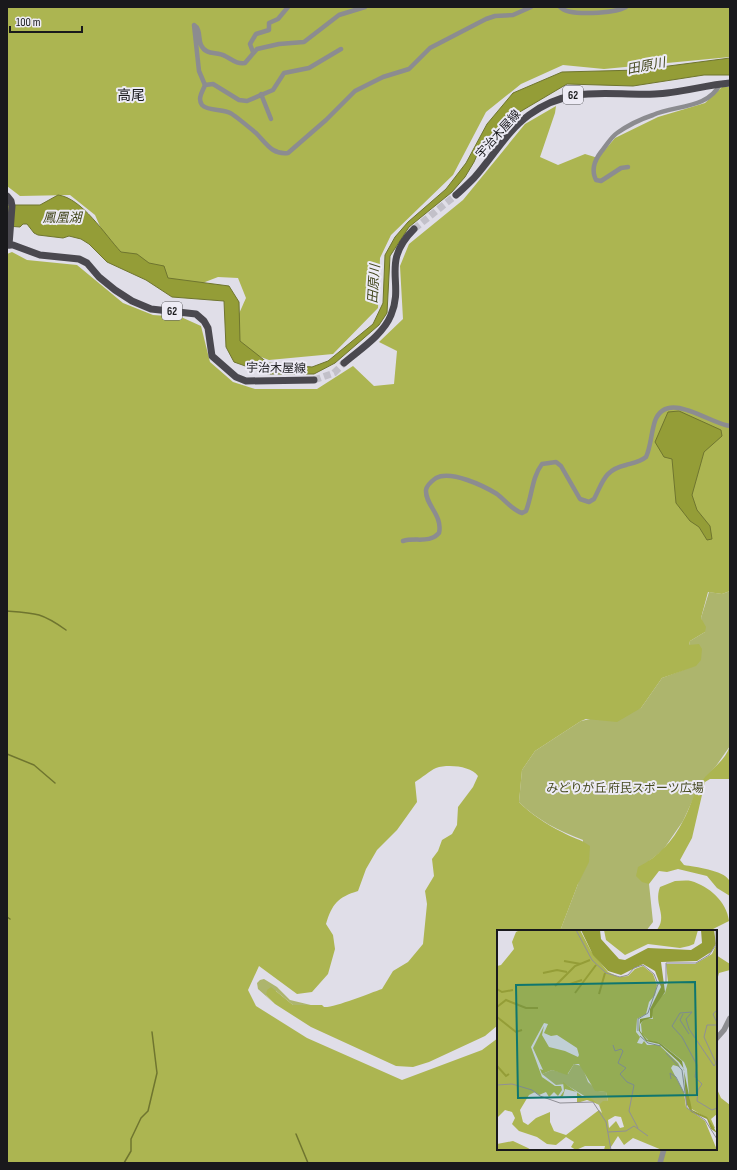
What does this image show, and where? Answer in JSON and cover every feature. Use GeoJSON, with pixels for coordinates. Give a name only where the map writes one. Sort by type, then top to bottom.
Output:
{"type":"FeatureCollection","features":[{"type":"Feature","properties":{"kind":"main road","name":"宇治木屋線"},"geometry":{"type":"LineString","coordinates":[[456,195],[474,178],[514,128],[529,114],[548,104],[571,95],[585,93],[654,94],[730,83]]}},
{"type":"Feature","properties":{"kind":"main road"},"geometry":{"type":"LineString","coordinates":[[7,196],[12,203],[8,243]]}},
{"type":"Feature","properties":{"kind":"main road"},"geometry":{"type":"LineString","coordinates":[[344,363],[384,328],[391,317],[394,307],[394,268],[397,255],[405,238],[414,229]]}},
{"type":"Feature","properties":{"kind":"main road","name":"宇治木屋線"},"geometry":{"type":"LineString","coordinates":[[8,243],[40,255],[79,259],[87,263],[99,277],[115,290],[132,301],[151,309],[196,314],[204,321],[208,328],[212,356],[236,377],[246,381],[314,380]]}},
{"type":"Feature","properties":{"kind":"street"},"geometry":{"type":"LineString","coordinates":[[253,52],[250,44],[256,34],[269,30],[269,23],[278,19],[288,7]]}},
{"type":"Feature","properties":{"kind":"street"},"geometry":{"type":"LineString","coordinates":[[365,7],[339,15],[304,42],[279,44],[257,49],[245,63],[240,64],[224,55],[210,53],[201,46],[197,29],[194,26],[199,71],[205,85],[200,95],[203,105],[232,114],[256,133],[272,150],[283,154],[288,153],[326,120],[355,91],[383,77],[410,69],[430,48],[481,21],[495,16],[513,15],[531,7]]}},
{"type":"Feature","properties":{"kind":"street"},"geometry":{"type":"LineString","coordinates":[[560,7],[569,13],[592,13],[620,10],[626,7]]}},
{"type":"Feature","properties":{"kind":"street"},"geometry":{"type":"LineString","coordinates":[[205,85],[213,84],[239,100],[254,99],[261,94],[273,90],[284,73],[309,68],[341,49]]}},
{"type":"Feature","properties":{"kind":"street"},"geometry":{"type":"LineString","coordinates":[[628,167],[621,168],[601,181],[596,180],[593,174],[595,160],[616,134],[664,110],[691,105],[712,96],[720,84]]}},
{"type":"Feature","properties":{"kind":"street"},"geometry":{"type":"LineString","coordinates":[[261,94],[271,119]]}},
{"type":"Feature","properties":{"kind":"street"},"geometry":{"type":"LineString","coordinates":[[403,541],[408,539],[430,540],[439,533],[440,521],[427,496],[426,490],[428,484],[440,476],[456,477],[478,484],[496,494],[522,513],[526,511],[537,470],[542,464],[556,462],[561,466],[580,499],[589,502],[594,500],[604,478],[615,468],[642,461],[646,457],[655,422],[659,414],[664,410],[672,408],[684,410],[730,426]]}},
{"type":"Feature","properties":{"kind":"street"},"geometry":{"type":"LineString","coordinates":[[717,1038],[724,1030],[730,1018]]}},
{"type":"Feature","properties":{"kind":"street"},"geometry":{"type":"LineString","coordinates":[[660,1163],[664,1150]]}},
{"type":"Feature","properties":{"kind":"green space","name":"みどりが丘 府民スポーツ広場"},"geometry":{"type":"Polygon","coordinates":[[[730,591],[730,746],[716,766],[700,784],[683,821],[663,850],[649,861],[649,884],[653,922],[647,930],[560,930],[578,884],[583,840],[565,833],[549,824],[533,814],[519,802],[522,770],[535,751],[581,721],[641,708],[662,678],[696,665],[692,646],[689,645],[690,641],[705,632],[701,618],[709,592],[722,594],[730,591]]]}},
{"type":"Feature","properties":{"kind":"green space"},"geometry":{"type":"Polygon","coordinates":[[[264,979],[277,987],[290,1000],[315,1006],[293,1005],[276,991],[266,995],[275,1004],[258,989],[257,983],[264,979]]]}},
{"type":"Feature","properties":{"kind":"shaded area"},"geometry":{"type":"Polygon","coordinates":[[[7,7],[730,7],[730,57],[604,69],[563,65],[521,84],[486,112],[453,175],[391,235],[380,258],[378,308],[333,354],[269,360],[245,351],[238,336],[236,330],[237,319],[246,298],[238,278],[218,277],[187,289],[110,249],[95,215],[70,195],[20,196],[7,186],[7,7]]]}},
{"type":"Feature","properties":{"kind":"shaded area"},"geometry":{"type":"Polygon","coordinates":[[[722,87],[730,87],[730,591],[722,594],[708,592],[701,618],[706,627],[705,632],[690,641],[689,645],[699,644],[702,649],[701,660],[696,666],[662,678],[641,708],[617,722],[586,719],[581,721],[535,751],[522,770],[519,802],[545,822],[590,846],[589,862],[578,884],[560,930],[497,930],[497,1026],[485,1036],[429,1062],[413,1067],[396,1066],[311,1027],[275,1004],[266,995],[267,990],[271,987],[293,1005],[322,1005],[324,1007],[329,1007],[382,989],[393,971],[408,962],[423,944],[427,904],[425,891],[434,876],[432,859],[438,851],[442,840],[452,834],[457,825],[458,807],[473,787],[478,776],[465,768],[447,766],[436,768],[415,782],[417,802],[397,830],[377,850],[366,869],[358,891],[345,896],[333,906],[326,924],[333,935],[335,949],[328,974],[312,992],[297,994],[259,966],[248,990],[256,1006],[307,1038],[402,1080],[482,1050],[497,1039],[497,1150],[717,1150],[717,1089],[721,1098],[730,1105],[730,1163],[7,1163],[7,254],[12,252],[27,260],[77,265],[123,303],[153,315],[181,317],[201,326],[210,362],[233,382],[255,389],[317,389],[353,366],[374,386],[394,384],[397,351],[379,342],[403,319],[400,266],[409,244],[463,200],[525,124],[556,106],[540,157],[558,165],[585,154],[598,158],[615,138],[658,117],[705,103],[722,87]]]}},
{"type":"Feature","properties":{"kind":"shaded area"},"geometry":{"type":"Polygon","coordinates":[[[730,746],[730,779],[710,779],[705,782],[692,838],[680,860],[684,865],[715,871],[726,877],[730,882],[730,896],[717,888],[707,876],[678,869],[667,872],[659,871],[649,884],[642,882],[636,876],[638,867],[652,858],[670,842],[679,828],[701,782],[721,761],[730,746]]]}},
{"type":"Feature","properties":{"kind":"shaded area"},"geometry":{"type":"Polygon","coordinates":[[[675,881],[691,881],[698,883],[721,901],[728,914],[729,921],[711,930],[657,930],[660,926],[661,920],[658,899],[660,887],[675,881]]]}},
{"type":"Feature","properties":{"kind":"shaded area"},"geometry":{"type":"Polygon","coordinates":[[[717,956],[730,964],[730,970],[719,973],[717,980],[717,956]]]}},
{"type":"Feature","properties":{"kind":"water","name":"鳳凰湖"},"geometry":{"type":"Polygon","coordinates":[[[730,58],[730,75],[704,75],[633,86],[567,84],[518,113],[483,141],[474,162],[465,177],[452,192],[409,227],[390,256],[387,313],[379,325],[335,363],[314,374],[268,374],[234,362],[226,347],[224,301],[172,297],[146,280],[107,262],[89,244],[81,239],[69,236],[63,238],[38,235],[34,233],[27,224],[23,224],[20,227],[7,226],[7,205],[40,205],[58,195],[67,198],[76,203],[92,218],[121,252],[137,254],[149,263],[164,266],[168,278],[229,286],[239,302],[240,341],[268,363],[312,367],[328,361],[373,324],[383,303],[385,255],[395,237],[408,222],[446,189],[466,163],[487,124],[513,93],[562,72],[638,70],[730,58]]]}},
{"type":"Feature","properties":{"kind":"water"},"geometry":{"type":"Polygon","coordinates":[[[679,411],[721,430],[722,436],[704,452],[692,495],[697,510],[710,526],[712,539],[707,540],[699,527],[690,521],[676,503],[672,459],[664,457],[655,442],[668,412],[679,411]]]}},
{"type":"Feature","properties":{"kind":"waterway"},"geometry":{"type":"LineString","coordinates":[[7,611],[32,613],[51,620],[66,630]]}},
{"type":"Feature","properties":{"kind":"waterway"},"geometry":{"type":"LineString","coordinates":[[7,754],[34,765],[55,783]]}},
{"type":"Feature","properties":{"kind":"waterway"},"geometry":{"type":"LineString","coordinates":[[124,1163],[131,1151],[131,1139],[141,1118],[148,1111],[157,1073],[152,1032]]}},
{"type":"Feature","properties":{"kind":"waterway"},"geometry":{"type":"LineString","coordinates":[[296,1134],[308,1163]]}},
{"type":"Feature","properties":{"kind":"tunnel"},"geometry":{"type":"LineString","coordinates":[[414,229],[456,195]]}},
{"type":"Feature","properties":{"kind":"tunnel"},"geometry":{"type":"LineString","coordinates":[[314,380],[334,373],[344,363]]}},
{"type":"Feature","properties":{"kind":"district","name":"高尾"},"geometry":{"type":"Point","coordinates":[131,95]}},
{"type":"Feature","properties":{"kind":"water label","name":"田原川"},"geometry":{"type":"Point","coordinates":[646,65]}},
{"type":"Feature","properties":{"kind":"water label","name":"田原川"},"geometry":{"type":"Point","coordinates":[373,284]}}]}
